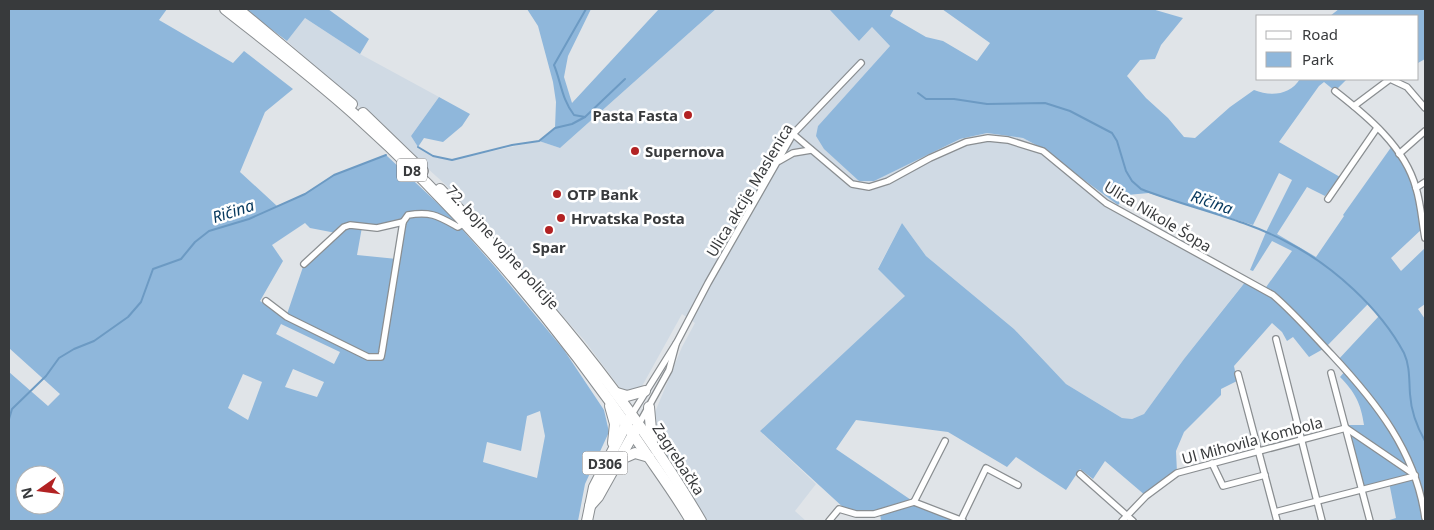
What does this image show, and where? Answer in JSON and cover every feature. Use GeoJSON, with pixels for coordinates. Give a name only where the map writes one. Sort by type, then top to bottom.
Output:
{"type":"FeatureCollection","features":[{"type":"Feature","properties":{"kind":"main road","name":"72. bojne vojne policije"},"geometry":{"type":"LineString","coordinates":[[225,9],[354,114],[419,176],[559,332],[613,397],[632,414]]}},
{"type":"Feature","properties":{"kind":"main road","name":"72. bojne vojne policije"},"geometry":{"type":"LineString","coordinates":[[238,9],[327,82],[406,153],[537,293],[613,397],[626,424]]}},
{"type":"Feature","properties":{"kind":"main road"},"geometry":{"type":"LineString","coordinates":[[612,448],[615,424],[613,397],[627,396],[645,391]]}},
{"type":"Feature","properties":{"kind":"main road"},"geometry":{"type":"LineString","coordinates":[[649,407],[652,444]]}},
{"type":"Feature","properties":{"kind":"main road"},"geometry":{"type":"LineString","coordinates":[[626,424],[632,414]]}},
{"type":"Feature","properties":{"kind":"main road","name":"Zagrebačka"},"geometry":{"type":"LineString","coordinates":[[632,414],[701,521]]}},
{"type":"Feature","properties":{"kind":"main road","name":"Zagrebačka"},"geometry":{"type":"LineString","coordinates":[[626,424],[691,521]]}},
{"type":"Feature","properties":{"kind":"main road","name":"D306"},"geometry":{"type":"LineString","coordinates":[[587,521],[594,486],[626,424]]}},
{"type":"Feature","properties":{"kind":"main road"},"geometry":{"type":"LineString","coordinates":[[633,434],[639,424]]}},
{"type":"Feature","properties":{"kind":"main road","name":"D306"},"geometry":{"type":"LineString","coordinates":[[590,506],[598,497],[633,434]]}},
{"type":"Feature","properties":{"kind":"main road"},"geometry":{"type":"LineString","coordinates":[[618,460],[635,453],[648,457]]}},
{"type":"Feature","properties":{"kind":"street","name":"Ulica akcije Maslenica"},"geometry":{"type":"LineString","coordinates":[[632,414],[677,342],[708,283],[793,134],[861,63]]}},
{"type":"Feature","properties":{"kind":"street"},"geometry":{"type":"LineString","coordinates":[[1354,106],[1390,80],[1407,87],[1425,108]]}},
{"type":"Feature","properties":{"kind":"street"},"geometry":{"type":"LineString","coordinates":[[1335,91],[1377,128],[1399,154],[1416,188],[1425,238]]}},
{"type":"Feature","properties":{"kind":"street"},"geometry":{"type":"LineString","coordinates":[[1328,199],[1377,128]]}},
{"type":"Feature","properties":{"kind":"street"},"geometry":{"type":"LineString","coordinates":[[1399,154],[1425,131]]}},
{"type":"Feature","properties":{"kind":"street","name":"Ulica Nikole Šopa"},"geometry":{"type":"LineString","coordinates":[[793,134],[852,184],[869,187],[888,181],[930,158],[966,142],[988,138],[1008,140],[1043,151],[1106,203],[1274,295],[1293,312],[1360,384],[1381,411],[1414,473],[1422,496],[1425,518]]}},
{"type":"Feature","properties":{"kind":"street"},"geometry":{"type":"LineString","coordinates":[[777,162],[793,154],[811,150]]}},
{"type":"Feature","properties":{"kind":"street"},"geometry":{"type":"LineString","coordinates":[[1416,188],[1425,182]]}},
{"type":"Feature","properties":{"kind":"street"},"geometry":{"type":"LineString","coordinates":[[266,301],[287,317],[343,345],[368,357],[381,357],[403,222],[408,215],[422,213],[435,214],[458,227],[463,224]]}},
{"type":"Feature","properties":{"kind":"street"},"geometry":{"type":"LineString","coordinates":[[304,264],[344,228],[350,226],[377,228],[403,222]]}},
{"type":"Feature","properties":{"kind":"street"},"geometry":{"type":"LineString","coordinates":[[1276,339],[1322,521]]}},
{"type":"Feature","properties":{"kind":"street","name":"Ulica akcije Maslenica"},"geometry":{"type":"LineString","coordinates":[[639,424],[669,370],[677,342]]}},
{"type":"Feature","properties":{"kind":"street"},"geometry":{"type":"LineString","coordinates":[[1330,373],[1370,521]]}},
{"type":"Feature","properties":{"kind":"street"},"geometry":{"type":"LineString","coordinates":[[1238,374],[1277,521]]}},
{"type":"Feature","properties":{"kind":"street"},"geometry":{"type":"LineString","coordinates":[[1346,428],[1414,473]]}},
{"type":"Feature","properties":{"kind":"street","name":"Ul Mihovila Kombola"},"geometry":{"type":"LineString","coordinates":[[1122,521],[1126,515],[1172,476],[1212,463],[1346,428]]}},
{"type":"Feature","properties":{"kind":"street"},"geometry":{"type":"LineString","coordinates":[[914,502],[945,441]]}},
{"type":"Feature","properties":{"kind":"street"},"geometry":{"type":"LineString","coordinates":[[1212,463],[1223,486],[1265,475]]}},
{"type":"Feature","properties":{"kind":"street"},"geometry":{"type":"LineString","coordinates":[[829,521],[839,509],[856,514],[874,514],[914,502],[962,521],[986,468],[1018,485]]}},
{"type":"Feature","properties":{"kind":"street"},"geometry":{"type":"LineString","coordinates":[[1275,512],[1361,490],[1414,473]]}},
{"type":"Feature","properties":{"kind":"street"},"geometry":{"type":"LineString","coordinates":[[1080,474],[1134,521]]}},
{"type":"Feature","properties":{"kind":"shaded area"},"geometry":{"type":"Polygon","coordinates":[[[716,9],[829,9],[859,41],[872,27],[890,46],[818,126],[926,155],[960,139],[987,133],[1023,138],[1038,146],[1118,205],[1248,278],[1184,359],[1144,414],[1132,419],[1122,418],[1066,384],[1014,329],[926,256],[902,223],[878,268],[906,296],[760,431],[816,484],[795,511],[806,521],[704,521],[660,443],[653,417],[682,347],[695,323],[682,314],[641,388],[627,391],[620,388],[584,340],[447,186],[287,41],[305,18],[360,54],[439,97],[411,136],[418,147],[433,156],[452,160],[539,141],[560,148],[716,9]]]}},
{"type":"Feature","properties":{"kind":"green space"},"geometry":{"type":"Polygon","coordinates":[[[9,9],[167,9],[159,20],[233,63],[244,51],[293,89],[265,112],[240,172],[277,206],[305,194],[334,175],[386,155],[447,212],[564,350],[604,410],[609,432],[585,484],[578,521],[9,521],[9,372],[48,406],[60,394],[9,348],[9,9]],[[403,222],[362,227],[357,255],[397,259],[403,222]],[[305,223],[272,245],[283,261],[260,301],[286,317],[304,264],[336,233],[310,228],[305,223]],[[281,324],[276,334],[334,364],[340,352],[281,324]],[[293,369],[285,387],[317,397],[324,382],[293,369]],[[243,374],[228,408],[248,420],[262,382],[243,374]],[[540,411],[527,416],[521,451],[487,442],[483,462],[537,478],[545,436],[540,411]]]}},
{"type":"Feature","properties":{"kind":"green space"},"geometry":{"type":"Polygon","coordinates":[[[249,9],[328,9],[369,39],[360,54],[305,18],[287,41],[247,11],[249,9]]]}},
{"type":"Feature","properties":{"kind":"green space"},"geometry":{"type":"Polygon","coordinates":[[[527,9],[591,9],[568,56],[564,77],[572,103],[659,9],[716,9],[560,148],[539,141],[555,128],[556,102],[553,82],[538,26],[527,9]]]}},
{"type":"Feature","properties":{"kind":"green space"},"geometry":{"type":"Polygon","coordinates":[[[829,9],[894,9],[890,16],[926,37],[943,41],[977,61],[990,43],[942,9],[1152,9],[1183,18],[1161,45],[1155,59],[1140,60],[1127,76],[1184,137],[1195,138],[1230,107],[1254,90],[1273,94],[1286,91],[1299,80],[1346,80],[1335,91],[1324,82],[1319,86],[1279,142],[1340,177],[1325,196],[1307,187],[1277,234],[1316,257],[1392,146],[1405,164],[1414,184],[1423,228],[1391,258],[1401,271],[1425,248],[1425,304],[1418,309],[1425,319],[1425,521],[1386,521],[1396,518],[1389,482],[1361,489],[1347,425],[1364,425],[1363,418],[1350,388],[1340,377],[1346,370],[1337,361],[1379,316],[1368,304],[1325,348],[1309,357],[1293,337],[1287,341],[1282,332],[1272,323],[1234,366],[1237,381],[1221,389],[1221,395],[1184,432],[1176,451],[1177,473],[1146,496],[1105,461],[1093,479],[1080,469],[1066,490],[1016,457],[1007,467],[948,432],[856,420],[836,449],[914,502],[955,518],[953,521],[881,521],[880,513],[856,514],[845,509],[760,431],[905,296],[878,269],[902,223],[926,256],[1014,329],[1066,384],[1122,418],[1132,419],[1144,414],[1184,359],[1246,281],[1264,290],[1292,251],[1272,241],[1253,271],[1250,270],[1266,232],[1292,180],[1279,173],[1253,225],[1149,193],[1127,195],[1118,205],[1038,146],[1023,138],[987,133],[960,139],[874,181],[859,181],[824,149],[816,136],[818,126],[890,46],[872,27],[859,41],[829,9]]]}},
{"type":"Feature","properties":{"kind":"green space"},"geometry":{"type":"Polygon","coordinates":[[[1339,9],[1425,9],[1425,59],[1419,62],[1419,15],[1331,15],[1339,9]]]}},
{"type":"Feature","properties":{"kind":"green space"},"geometry":{"type":"Polygon","coordinates":[[[439,97],[470,114],[462,126],[443,142],[424,138],[418,147],[411,136],[439,97]]]}},
{"type":"Feature","properties":{"kind":"waterway"},"geometry":{"type":"LineString","coordinates":[[585,117],[574,115],[570,109],[564,97],[554,65],[586,9]]}},
{"type":"Feature","properties":{"kind":"waterway"},"geometry":{"type":"LineString","coordinates":[[418,147],[433,156],[452,160],[512,145],[539,141],[555,128],[572,124],[585,117],[625,79]]}},
{"type":"Feature","properties":{"kind":"waterway","name":"Ričina"},"geometry":{"type":"LineString","coordinates":[[918,93],[926,99],[954,99],[987,104],[1045,103],[1070,111],[1112,133],[1117,141],[1126,171],[1132,181],[1141,189],[1252,226],[1287,242],[1321,263],[1368,304],[1394,336],[1404,353],[1408,368],[1413,412],[1425,441]]}},
{"type":"Feature","properties":{"kind":"waterway","name":"Ričina"},"geometry":{"type":"LineString","coordinates":[[9,419],[12,409],[46,376],[59,358],[74,349],[94,341],[128,317],[141,302],[153,269],[181,259],[195,242],[209,231],[249,219],[305,194],[334,175],[386,155]]}},
{"type":"Feature","properties":{"kind":"place","name":"Pasta Fasta"},"geometry":{"type":"Point","coordinates":[688,115]}},
{"type":"Feature","properties":{"kind":"place","name":"Supernova"},"geometry":{"type":"Point","coordinates":[635,151]}},
{"type":"Feature","properties":{"kind":"place","name":"OTP Bank"},"geometry":{"type":"Point","coordinates":[557,194]}},
{"type":"Feature","properties":{"kind":"place","name":"Hrvatska Posta"},"geometry":{"type":"Point","coordinates":[561,218]}},
{"type":"Feature","properties":{"kind":"place","name":"Spar"},"geometry":{"type":"Point","coordinates":[549,230]}}]}
